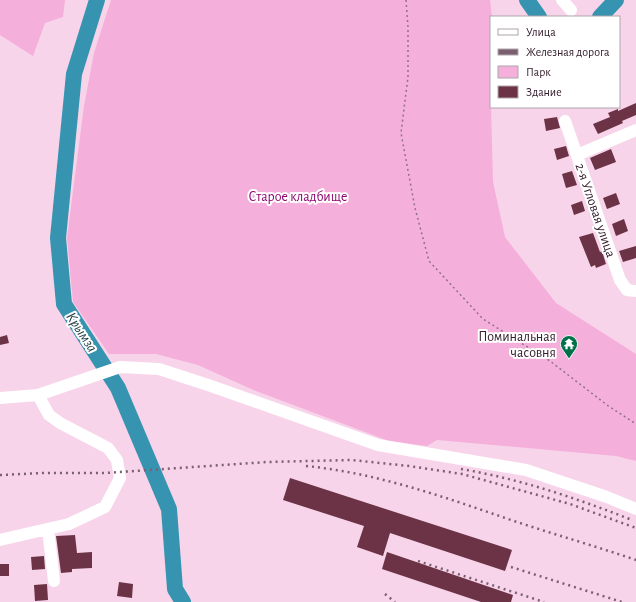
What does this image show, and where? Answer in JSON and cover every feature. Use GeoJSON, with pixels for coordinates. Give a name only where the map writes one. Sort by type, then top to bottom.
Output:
{"type":"FeatureCollection","features":[{"type":"Feature","properties":{"kind":"street"},"geometry":{"type":"LineString","coordinates":[[562,0],[571,10]]}},
{"type":"Feature","properties":{"kind":"street","name":"2-я Угловая улица"},"geometry":{"type":"LineString","coordinates":[[564,121],[620,280],[627,290],[636,291]]}},
{"type":"Feature","properties":{"kind":"street"},"geometry":{"type":"LineString","coordinates":[[577,155],[636,130]]}},
{"type":"Feature","properties":{"kind":"street"},"geometry":{"type":"LineString","coordinates":[[0,398],[38,395],[120,367],[159,369],[378,445],[526,470],[607,496],[636,509]]}},
{"type":"Feature","properties":{"kind":"street"},"geometry":{"type":"LineString","coordinates":[[0,540],[69,524],[105,507],[120,478],[117,460],[108,448],[60,423],[49,415],[38,395]]}},
{"type":"Feature","properties":{"kind":"street"},"geometry":{"type":"LineString","coordinates":[[48,529],[54,581]]}},
{"type":"Feature","properties":{"kind":"path"},"geometry":{"type":"LineString","coordinates":[[406,0],[408,27],[408,77],[402,134],[415,208],[429,261],[482,319],[550,361],[607,405],[636,424]]}},
{"type":"Feature","properties":{"kind":"green space"},"geometry":{"type":"Polygon","coordinates":[[[0,0],[65,0],[63,17],[45,23],[33,56],[0,35],[0,0]]]}},
{"type":"Feature","properties":{"kind":"green space","name":"Старое кладбище"},"geometry":{"type":"Polygon","coordinates":[[[111,0],[490,0],[492,16],[490,16],[490,108],[493,182],[505,237],[556,303],[636,354],[636,461],[616,456],[437,440],[427,446],[389,441],[251,389],[198,365],[156,354],[109,354],[73,302],[67,238],[84,106],[94,53],[111,0]]]}},
{"type":"Feature","properties":{"kind":"building"},"geometry":{"type":"Polygon","coordinates":[[[636,103],[636,115],[622,121],[623,123],[598,134],[593,124],[610,117],[608,113],[618,109],[618,111],[636,103]]]}},
{"type":"Feature","properties":{"kind":"building"},"geometry":{"type":"Polygon","coordinates":[[[557,117],[560,128],[546,131],[544,119],[557,117]]]}},
{"type":"Feature","properties":{"kind":"building"},"geometry":{"type":"Polygon","coordinates":[[[566,146],[569,156],[557,160],[554,149],[566,146]]]}},
{"type":"Feature","properties":{"kind":"building"},"geometry":{"type":"Polygon","coordinates":[[[611,149],[616,162],[595,170],[590,158],[611,149]]]}},
{"type":"Feature","properties":{"kind":"building"},"geometry":{"type":"Polygon","coordinates":[[[572,171],[577,185],[566,188],[562,174],[572,171]]]}},
{"type":"Feature","properties":{"kind":"building"},"geometry":{"type":"Polygon","coordinates":[[[616,193],[620,204],[607,209],[603,198],[616,193]]]}},
{"type":"Feature","properties":{"kind":"building"},"geometry":{"type":"Polygon","coordinates":[[[582,201],[585,211],[574,215],[571,205],[582,201]]]}},
{"type":"Feature","properties":{"kind":"building"},"geometry":{"type":"Polygon","coordinates":[[[624,219],[628,231],[616,236],[612,224],[624,219]]]}},
{"type":"Feature","properties":{"kind":"building"},"geometry":{"type":"Polygon","coordinates":[[[593,233],[600,252],[602,251],[606,264],[596,268],[595,265],[591,267],[579,237],[593,233]]]}},
{"type":"Feature","properties":{"kind":"building"},"geometry":{"type":"Polygon","coordinates":[[[636,246],[636,258],[623,262],[619,251],[636,246]]]}},
{"type":"Feature","properties":{"kind":"building"},"geometry":{"type":"Polygon","coordinates":[[[7,335],[9,343],[0,345],[0,337],[7,335]]]}},
{"type":"Feature","properties":{"kind":"building"},"geometry":{"type":"Polygon","coordinates":[[[290,478],[512,550],[505,571],[390,533],[383,556],[357,547],[364,526],[283,500],[290,478]]]}},
{"type":"Feature","properties":{"kind":"building"},"geometry":{"type":"Polygon","coordinates":[[[75,535],[77,553],[92,552],[92,568],[72,569],[72,572],[61,573],[56,536],[75,535]]]}},
{"type":"Feature","properties":{"kind":"building"},"geometry":{"type":"Polygon","coordinates":[[[387,552],[513,595],[511,602],[481,602],[382,569],[387,552]]]}},
{"type":"Feature","properties":{"kind":"building"},"geometry":{"type":"Polygon","coordinates":[[[44,556],[45,569],[32,570],[31,557],[44,556]]]}},
{"type":"Feature","properties":{"kind":"building"},"geometry":{"type":"Polygon","coordinates":[[[0,564],[9,564],[9,576],[0,576],[0,564]]]}},
{"type":"Feature","properties":{"kind":"building"},"geometry":{"type":"Polygon","coordinates":[[[119,582],[133,584],[132,598],[117,596],[119,582]]]}},
{"type":"Feature","properties":{"kind":"building"},"geometry":{"type":"Polygon","coordinates":[[[47,584],[48,600],[35,601],[34,585],[47,584]]]}},
{"type":"Feature","properties":{"kind":"waterway","name":"Крымза"},"geometry":{"type":"LineString","coordinates":[[97,0],[74,74],[58,238],[64,304],[118,388],[169,509],[175,589],[183,602]]}},
{"type":"Feature","properties":{"kind":"waterway","name":"Крымза"},"geometry":{"type":"LineString","coordinates":[[527,0],[538,16]]}},
{"type":"Feature","properties":{"kind":"waterway","name":"Крымза"},"geometry":{"type":"LineString","coordinates":[[601,16],[616,0]]}},
{"type":"Feature","properties":{"kind":"railway"},"geometry":{"type":"LineString","coordinates":[[0,475],[105,473],[267,462],[352,460],[409,466],[462,474],[570,504],[636,528]]}},
{"type":"Feature","properties":{"kind":"railway"},"geometry":{"type":"LineString","coordinates":[[306,466],[359,474],[410,487],[636,560]]}},
{"type":"Feature","properties":{"kind":"railway"},"geometry":{"type":"LineString","coordinates":[[461,469],[505,478],[548,490],[632,520]]}},
{"type":"Feature","properties":{"kind":"railway"},"geometry":{"type":"LineString","coordinates":[[418,561],[544,602]]}},
{"type":"Feature","properties":{"kind":"railway"},"geometry":{"type":"LineString","coordinates":[[511,567],[622,602]]}},
{"type":"Feature","properties":{"kind":"railway"},"geometry":{"type":"LineString","coordinates":[[385,594],[395,602]]}},
{"type":"Feature","properties":{"kind":"place","name":"Поминальная часовня"},"geometry":{"type":"Point","coordinates":[569,359]}}]}
